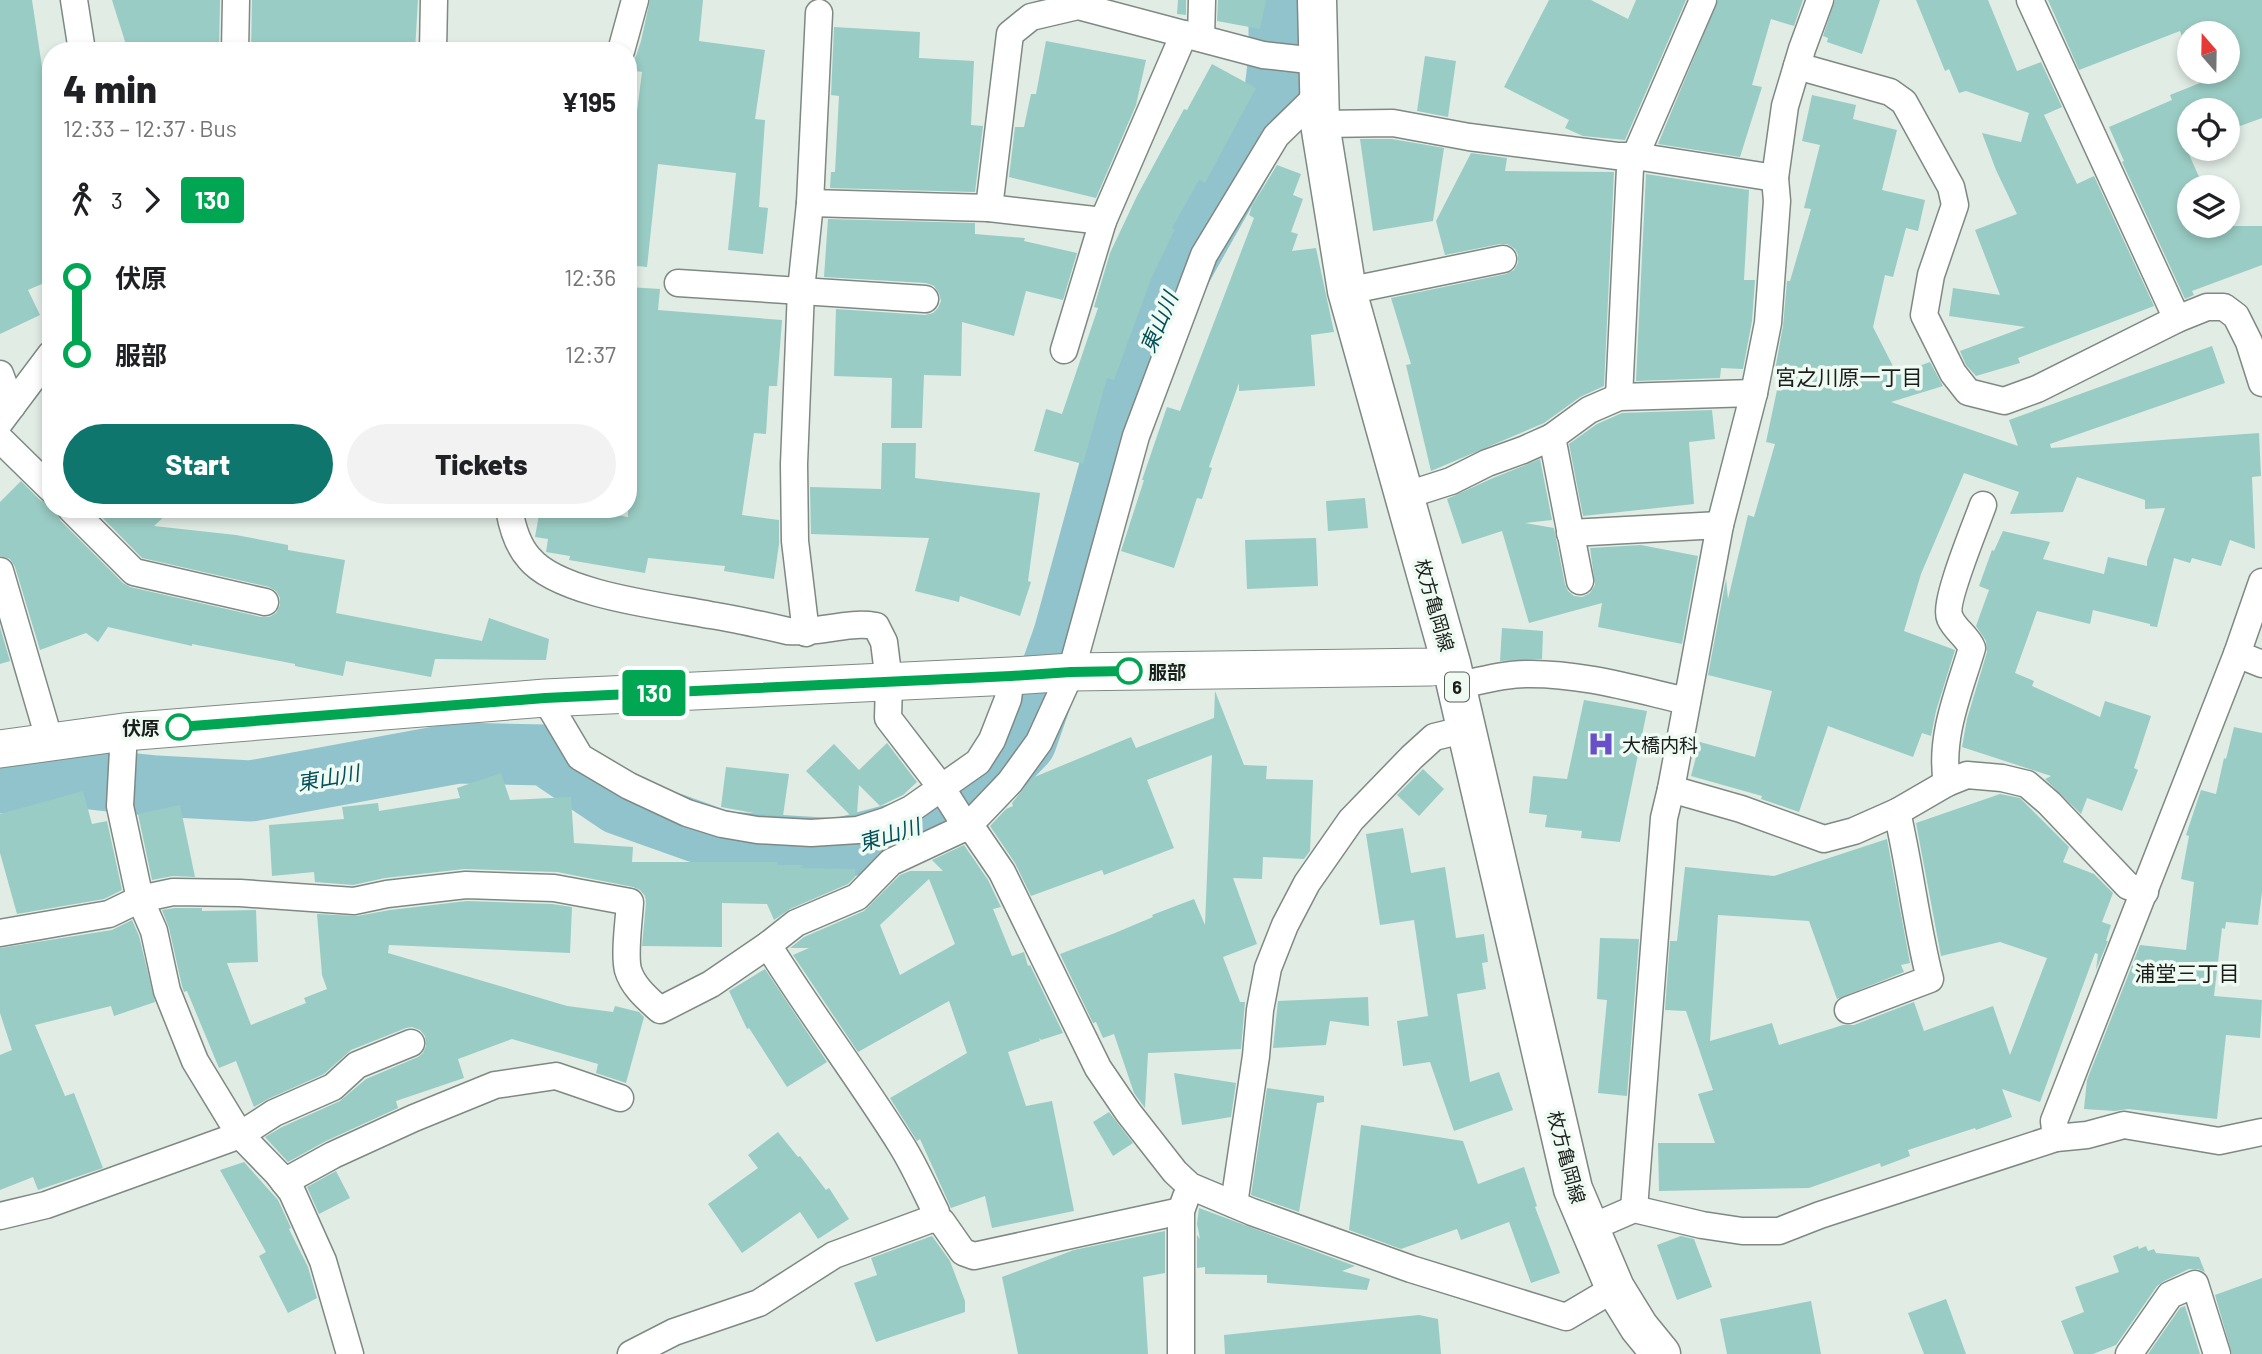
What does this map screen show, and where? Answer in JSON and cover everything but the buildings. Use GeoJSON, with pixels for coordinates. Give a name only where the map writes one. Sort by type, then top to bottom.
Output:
{"type":"FeatureCollection","features":[{"type":"Feature","properties":{"kind":"main road","name":"枚方亀岡線"},"geometry":{"type":"LineString","coordinates":[[1317,0],[1311,84],[1347,290],[1454,674],[1570,1178],[1588,1229],[1615,1288],[1639,1327],[1661,1354]]}},
{"type":"Feature","properties":{"kind":"street"},"geometry":{"type":"LineString","coordinates":[[74,0],[81,42]]}},
{"type":"Feature","properties":{"kind":"street"},"geometry":{"type":"LineString","coordinates":[[235,42],[236,0]]}},
{"type":"Feature","properties":{"kind":"street"},"geometry":{"type":"LineString","coordinates":[[433,42],[434,0]]}},
{"type":"Feature","properties":{"kind":"street"},"geometry":{"type":"LineString","coordinates":[[623,42],[635,0]]}},
{"type":"Feature","properties":{"kind":"street"},"geometry":{"type":"LineString","coordinates":[[1064,351],[1103,221],[1192,36],[1202,0]]}},
{"type":"Feature","properties":{"kind":"street"},"geometry":{"type":"LineString","coordinates":[[1619,397],[1630,168],[1703,0]]}},
{"type":"Feature","properties":{"kind":"street"},"geometry":{"type":"LineString","coordinates":[[1634,1209],[1664,818],[1720,526],[1754,393],[1768,323],[1777,201],[1775,178],[1785,106],[1820,0]]}},
{"type":"Feature","properties":{"kind":"street"},"geometry":{"type":"LineString","coordinates":[[2030,0],[2177,319]]}},
{"type":"Feature","properties":{"kind":"street"},"geometry":{"type":"LineString","coordinates":[[989,208],[1010,34],[1031,17],[1078,3],[1263,55],[1311,84],[1393,122],[1469,137],[1635,156],[1775,178]]}},
{"type":"Feature","properties":{"kind":"street"},"geometry":{"type":"LineString","coordinates":[[806,633],[795,541],[794,464],[801,290],[810,204],[819,13]]}},
{"type":"Feature","properties":{"kind":"street"},"geometry":{"type":"LineString","coordinates":[[1797,66],[1890,92],[1904,102],[1951,187],[1955,205],[1931,275],[1924,315],[1953,373],[1968,392],[2004,401],[2036,389],[2177,319],[2207,307],[2224,307],[2236,316],[2255,342],[2262,383]]}},
{"type":"Feature","properties":{"kind":"street"},"geometry":{"type":"LineString","coordinates":[[0,933],[109,914],[140,899],[173,892],[240,893],[354,901],[387,894],[466,885],[554,888],[631,902],[628,970],[640,992],[660,1010],[711,984],[796,923],[857,897],[891,862],[965,823],[1010,782],[1040,741],[1071,672],[1136,436],[1204,255],[1311,84]]}},
{"type":"Feature","properties":{"kind":"street"},"geometry":{"type":"LineString","coordinates":[[810,204],[989,208],[1103,221]]}},
{"type":"Feature","properties":{"kind":"street"},"geometry":{"type":"LineString","coordinates":[[1347,290],[1503,260]]}},
{"type":"Feature","properties":{"kind":"street"},"geometry":{"type":"LineString","coordinates":[[678,283],[925,299]]}},
{"type":"Feature","properties":{"kind":"street"},"geometry":{"type":"LineString","coordinates":[[6,414],[42,366]]}},
{"type":"Feature","properties":{"kind":"street"},"geometry":{"type":"LineString","coordinates":[[0,374],[6,414]]}},
{"type":"Feature","properties":{"kind":"street"},"geometry":{"type":"LineString","coordinates":[[1405,496],[1451,481],[1487,463],[1552,437],[1589,410],[1619,397],[1754,393]]}},
{"type":"Feature","properties":{"kind":"street"},"geometry":{"type":"LineString","coordinates":[[1552,437],[1580,581]]}},
{"type":"Feature","properties":{"kind":"street"},"geometry":{"type":"LineString","coordinates":[[0,439],[42,480]]}},
{"type":"Feature","properties":{"kind":"street"},"geometry":{"type":"LineString","coordinates":[[1947,783],[1943,765],[1948,728],[1972,648],[1948,615],[1949,605],[1983,505]]}},
{"type":"Feature","properties":{"kind":"street"},"geometry":{"type":"LineString","coordinates":[[80,518],[134,572],[265,602]]}},
{"type":"Feature","properties":{"kind":"street"},"geometry":{"type":"LineString","coordinates":[[511,518],[517,539],[529,558],[544,571],[566,582],[605,594],[806,633],[858,623],[876,626],[884,642],[889,682],[888,718],[1002,872],[1098,1068],[1135,1122],[1190,1186],[1411,1269],[1566,1317],[1615,1288]]}},
{"type":"Feature","properties":{"kind":"street"},"geometry":{"type":"LineString","coordinates":[[1570,533],[1720,526]]}},
{"type":"Feature","properties":{"kind":"street"},"geometry":{"type":"LineString","coordinates":[[0,571],[50,742]]}},
{"type":"Feature","properties":{"kind":"street"},"geometry":{"type":"LineString","coordinates":[[2056,1138],[2054,1121],[2237,654],[2262,582]]}},
{"type":"Feature","properties":{"kind":"street"},"geometry":{"type":"LineString","coordinates":[[2237,654],[2262,664]]}},
{"type":"Feature","properties":{"kind":"street"},"geometry":{"type":"LineString","coordinates":[[0,749],[50,742],[123,749],[545,698],[1071,672],[1431,667],[1454,674],[1558,675],[1606,682],[1687,701]]}},
{"type":"Feature","properties":{"kind":"street"},"geometry":{"type":"LineString","coordinates":[[545,698],[580,757],[629,786],[687,813],[722,824],[757,830],[811,833],[858,830],[886,821],[943,790],[978,762],[992,740],[1020,676]]}},
{"type":"Feature","properties":{"kind":"street"},"geometry":{"type":"LineString","coordinates":[[1234,1204],[1256,1056],[1260,1010],[1268,968],[1285,925],[1307,883],[1360,810],[1434,737],[1467,729]]}},
{"type":"Feature","properties":{"kind":"street"},"geometry":{"type":"LineString","coordinates":[[123,749],[120,806],[140,899],[154,931],[167,991],[195,1061],[240,1135],[292,1192],[323,1261],[350,1354]]}},
{"type":"Feature","properties":{"kind":"street"},"geometry":{"type":"LineString","coordinates":[[1671,789],[1741,809],[1824,839],[1854,831],[1967,775],[2002,778],[2027,784],[2049,803],[2128,886],[2145,892]]}},
{"type":"Feature","properties":{"kind":"street"},"geometry":{"type":"LineString","coordinates":[[1848,1010],[1930,979],[1897,811]]}},
{"type":"Feature","properties":{"kind":"street"},"geometry":{"type":"LineString","coordinates":[[768,945],[904,1149],[937,1219]]}},
{"type":"Feature","properties":{"kind":"street"},"geometry":{"type":"LineString","coordinates":[[0,1216],[46,1205],[240,1135],[274,1113],[333,1087],[357,1065],[411,1043]]}},
{"type":"Feature","properties":{"kind":"street"},"geometry":{"type":"LineString","coordinates":[[284,1182],[333,1154],[495,1086],[556,1076],[620,1098]]}},
{"type":"Feature","properties":{"kind":"street"},"geometry":{"type":"LineString","coordinates":[[1588,1229],[1634,1209],[1702,1225],[1742,1231],[1779,1231],[1820,1215],[2056,1138],[2087,1135],[2124,1125],[2219,1141],[2262,1132]]}},
{"type":"Feature","properties":{"kind":"street"},"geometry":{"type":"LineString","coordinates":[[1181,1354],[1181,1211],[1190,1186]]}},
{"type":"Feature","properties":{"kind":"street"},"geometry":{"type":"LineString","coordinates":[[631,1354],[674,1332],[759,1303],[834,1255],[929,1220],[937,1219],[942,1222],[964,1252],[974,1256],[1181,1211]]}},
{"type":"Feature","properties":{"kind":"street"},"geometry":{"type":"LineString","coordinates":[[2129,1354],[2170,1295],[2195,1284],[2217,1354]]}},
{"type":"Feature","properties":{"kind":"waterway","name":"東山川"},"geometry":{"type":"LineString","coordinates":[[0,783],[52,775],[156,786],[251,791],[458,753],[545,755],[618,804],[725,842],[838,849],[917,828],[976,794],[1026,742],[1064,634],[1135,375],[1176,279],[1273,106],[1279,57],[1279,0]]}},
{"type":"Feature","properties":{"kind":"bus line","name":"130"},"geometry":{"type":"LineString","coordinates":[[179,727],[545,698],[1129,671]]}},
{"type":"Feature","properties":{"kind":"place","name":"服部"},"geometry":{"type":"Point","coordinates":[1129,671]}},
{"type":"Feature","properties":{"kind":"place","name":"伏原"},"geometry":{"type":"Point","coordinates":[179,727]}},
{"type":"Feature","properties":{"kind":"place","name":"大橋内科"},"geometry":{"type":"Point","coordinates":[1601,744]}},
{"type":"Feature","properties":{"kind":"district","name":"宮之川原一丁目"},"geometry":{"type":"Point","coordinates":[1849,376]}},
{"type":"Feature","properties":{"kind":"district","name":"浦堂三丁目"},"geometry":{"type":"Point","coordinates":[2187,972]}}]}
